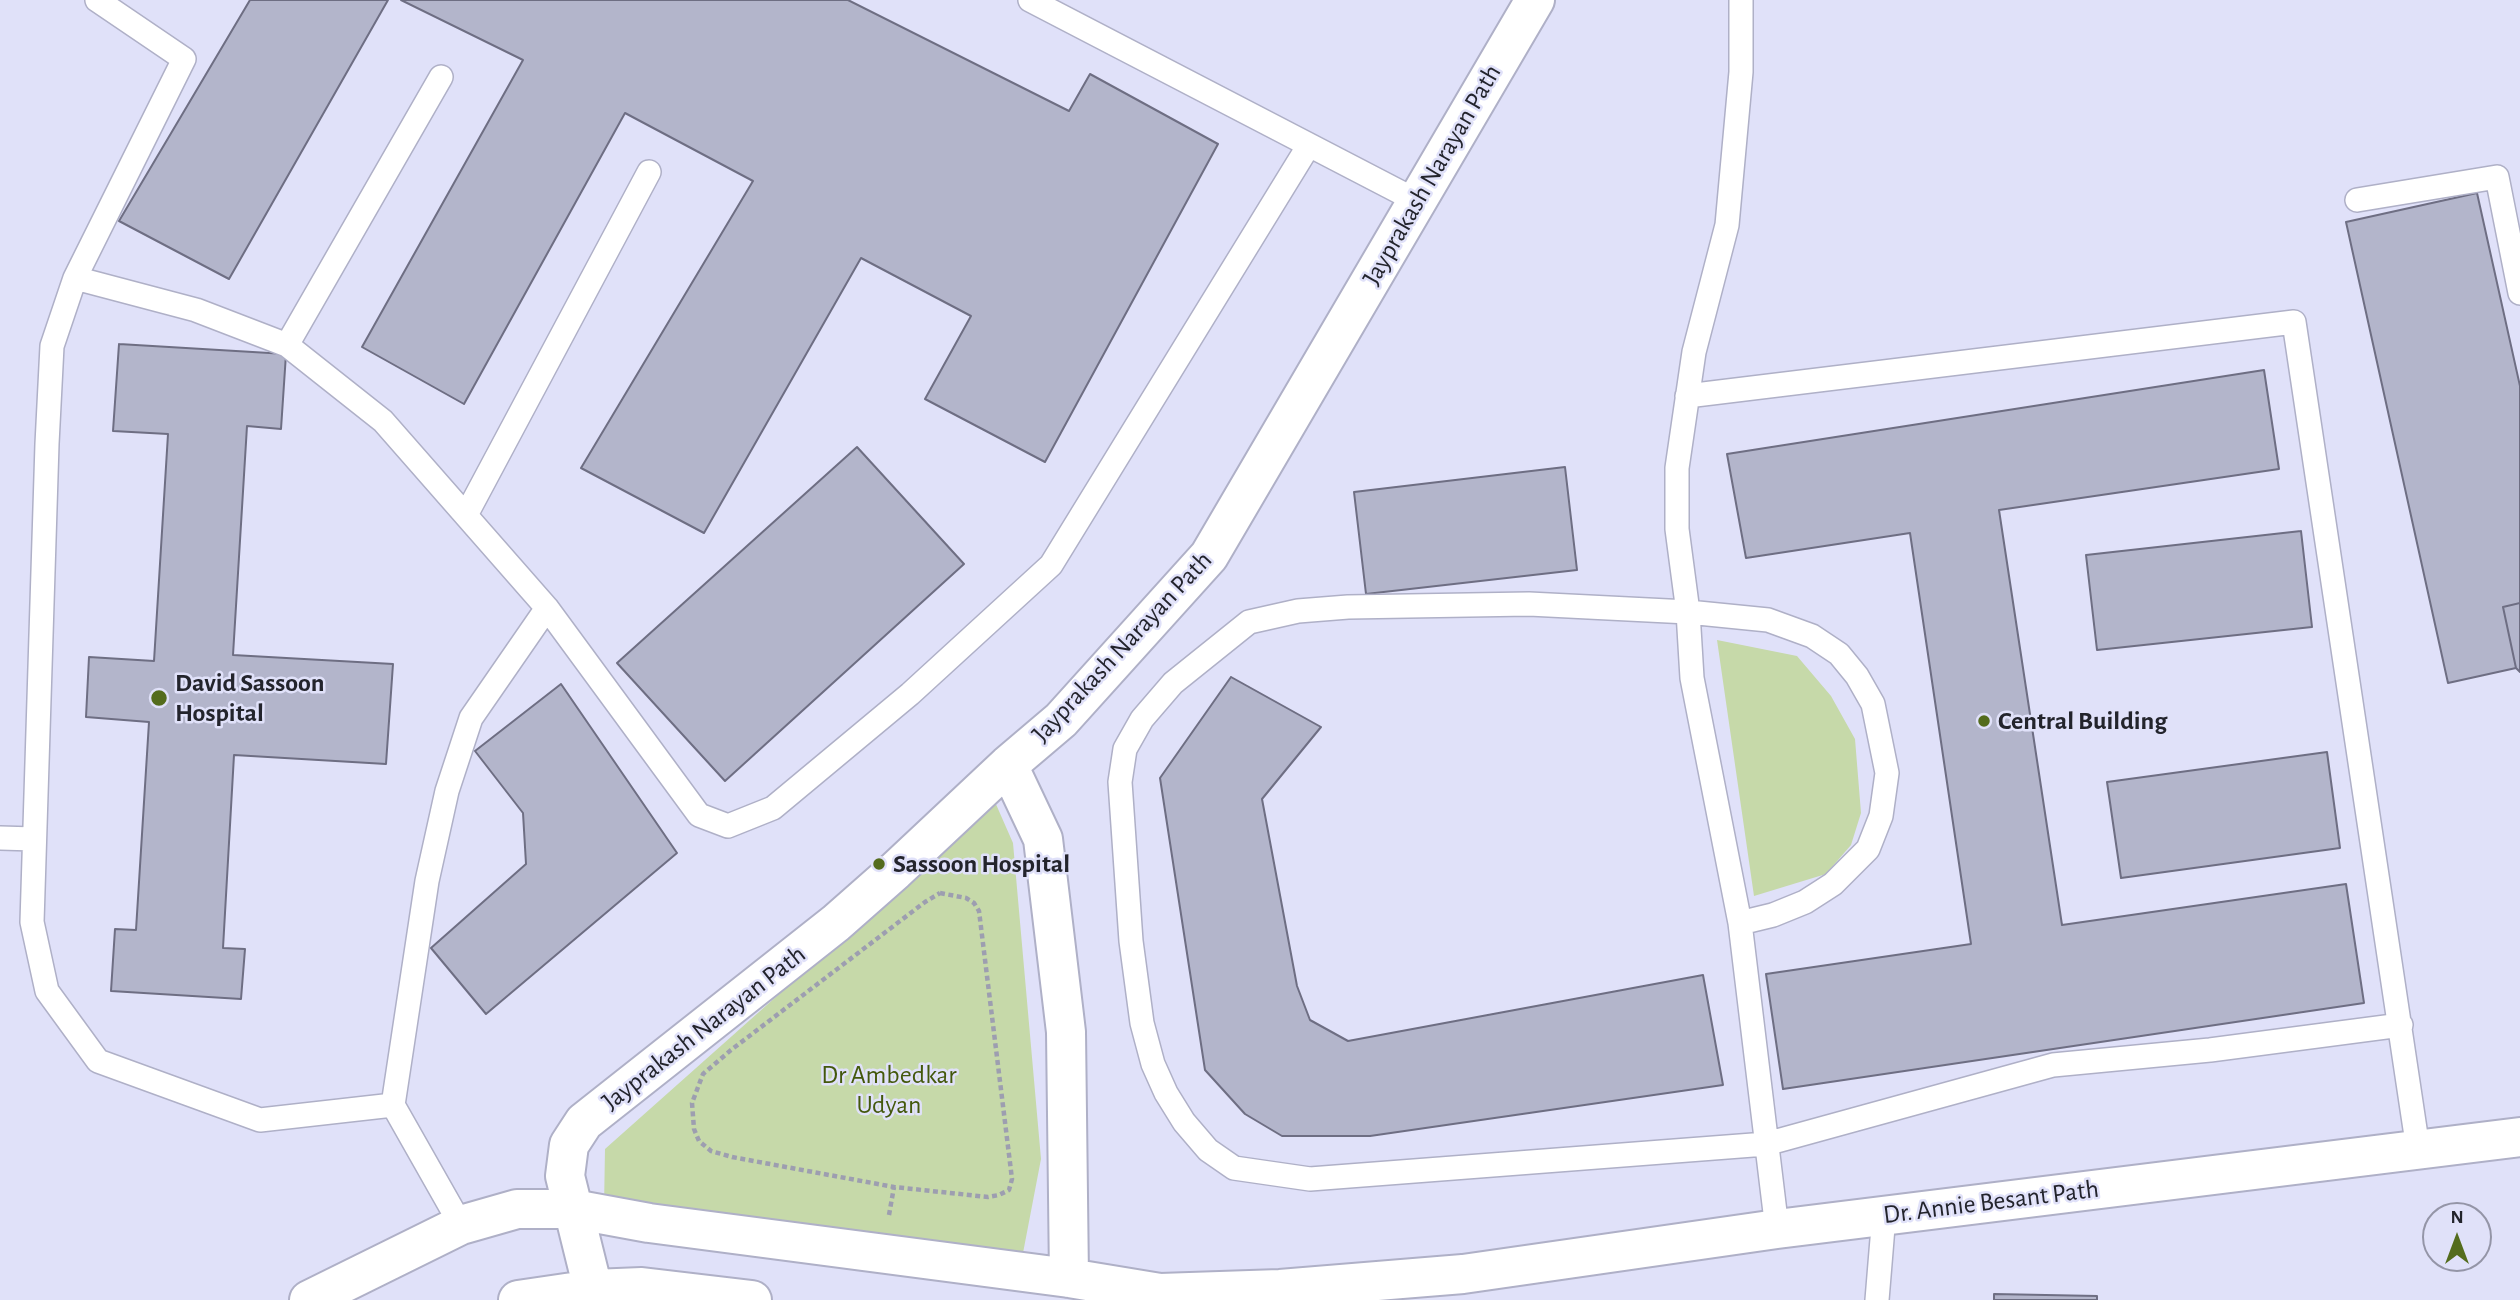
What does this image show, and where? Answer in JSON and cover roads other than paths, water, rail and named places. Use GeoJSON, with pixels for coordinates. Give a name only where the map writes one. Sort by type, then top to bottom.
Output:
{"type":"FeatureCollection","features":[{"type":"Feature","properties":{"kind":"main road","name":"Jayprakash Narayan Path"},"geometry":{"type":"LineString","coordinates":[[593,1289],[565,1176],[569,1145],[584,1122],[836,923],[1061,720],[1209,556],[1417,201],[1529,2]]}},
{"type":"Feature","properties":{"kind":"main road"},"geometry":{"type":"LineString","coordinates":[[1008,765],[1043,839],[1066,1032],[1069,1278]]}},
{"type":"Feature","properties":{"kind":"main road","name":"Dr. Annie Besant Path"},"geometry":{"type":"LineString","coordinates":[[309,1300],[461,1225],[517,1209],[573,1209],[649,1223],[1069,1278],[1160,1293],[1454,1287],[1777,1229],[2520,1137]]}},
{"type":"Feature","properties":{"kind":"main road"},"geometry":{"type":"LineString","coordinates":[[518,1300],[593,1289],[642,1287],[752,1300]]}},
{"type":"Feature","properties":{"kind":"lane"},"geometry":{"type":"LineString","coordinates":[[97,0],[184,59],[75,278],[52,346],[32,922],[47,992],[98,1061],[260,1120],[393,1105]]}},
{"type":"Feature","properties":{"kind":"lane"},"geometry":{"type":"LineString","coordinates":[[1741,0],[1741,72],[1727,225],[1694,352],[1677,468],[1677,529],[1688,612],[1692,678],[1740,923],[1777,1229]]}},
{"type":"Feature","properties":{"kind":"lane"},"geometry":{"type":"LineString","coordinates":[[1035,1],[1417,201]]}},
{"type":"Feature","properties":{"kind":"lane"},"geometry":{"type":"LineString","coordinates":[[287,345],[440,77]]}},
{"type":"Feature","properties":{"kind":"lane"},"geometry":{"type":"LineString","coordinates":[[75,278],[196,310],[287,345],[383,421],[547,608],[699,815],[728,826],[773,808],[910,694],[1051,565],[1309,145]]}},
{"type":"Feature","properties":{"kind":"lane"},"geometry":{"type":"LineString","coordinates":[[466,515],[649,172]]}},
{"type":"Feature","properties":{"kind":"lane"},"geometry":{"type":"LineString","coordinates":[[2357,200],[2497,177],[2520,293]]}},
{"type":"Feature","properties":{"kind":"lane"},"geometry":{"type":"LineString","coordinates":[[1687,396],[2294,322],[2418,1149]]}},
{"type":"Feature","properties":{"kind":"lane"},"geometry":{"type":"LineString","coordinates":[[1740,923],[1773,915],[1805,902],[1833,884],[1868,849],[1881,816],[1887,773],[1873,704],[1857,676],[1839,654],[1812,636],[1769,620],[1688,612],[1529,604],[1298,611],[1249,622],[1173,684],[1142,719],[1125,749],[1120,782],[1131,941],[1142,1023],[1153,1064],[1166,1093],[1184,1122],[1208,1150],[1234,1168],[1310,1179],[1766,1144],[2053,1065],[2210,1050],[2401,1025]]}},
{"type":"Feature","properties":{"kind":"lane"},"geometry":{"type":"LineString","coordinates":[[461,1225],[393,1105],[427,881],[447,791],[471,718],[547,608]]}},
{"type":"Feature","properties":{"kind":"lane"},"geometry":{"type":"LineString","coordinates":[[0,838],[34,839]]}},
{"type":"Feature","properties":{"kind":"lane"},"geometry":{"type":"LineString","coordinates":[[1877,1300],[1884,1216]]}},
{"type":"Feature","properties":{"kind":"place","name":"David Sassoon Hospital"},"geometry":{"type":"Point","coordinates":[159,698]}},
{"type":"Feature","properties":{"kind":"place","name":"Central Building"},"geometry":{"type":"Point","coordinates":[1984,721]}},
{"type":"Feature","properties":{"kind":"place","name":"Sassoon Hospital"},"geometry":{"type":"Point","coordinates":[879,864]}},
{"type":"Feature","properties":{"kind":"park label","name":"Dr Ambedkar Udyan"},"geometry":{"type":"Point","coordinates":[889,1090]}}]}
